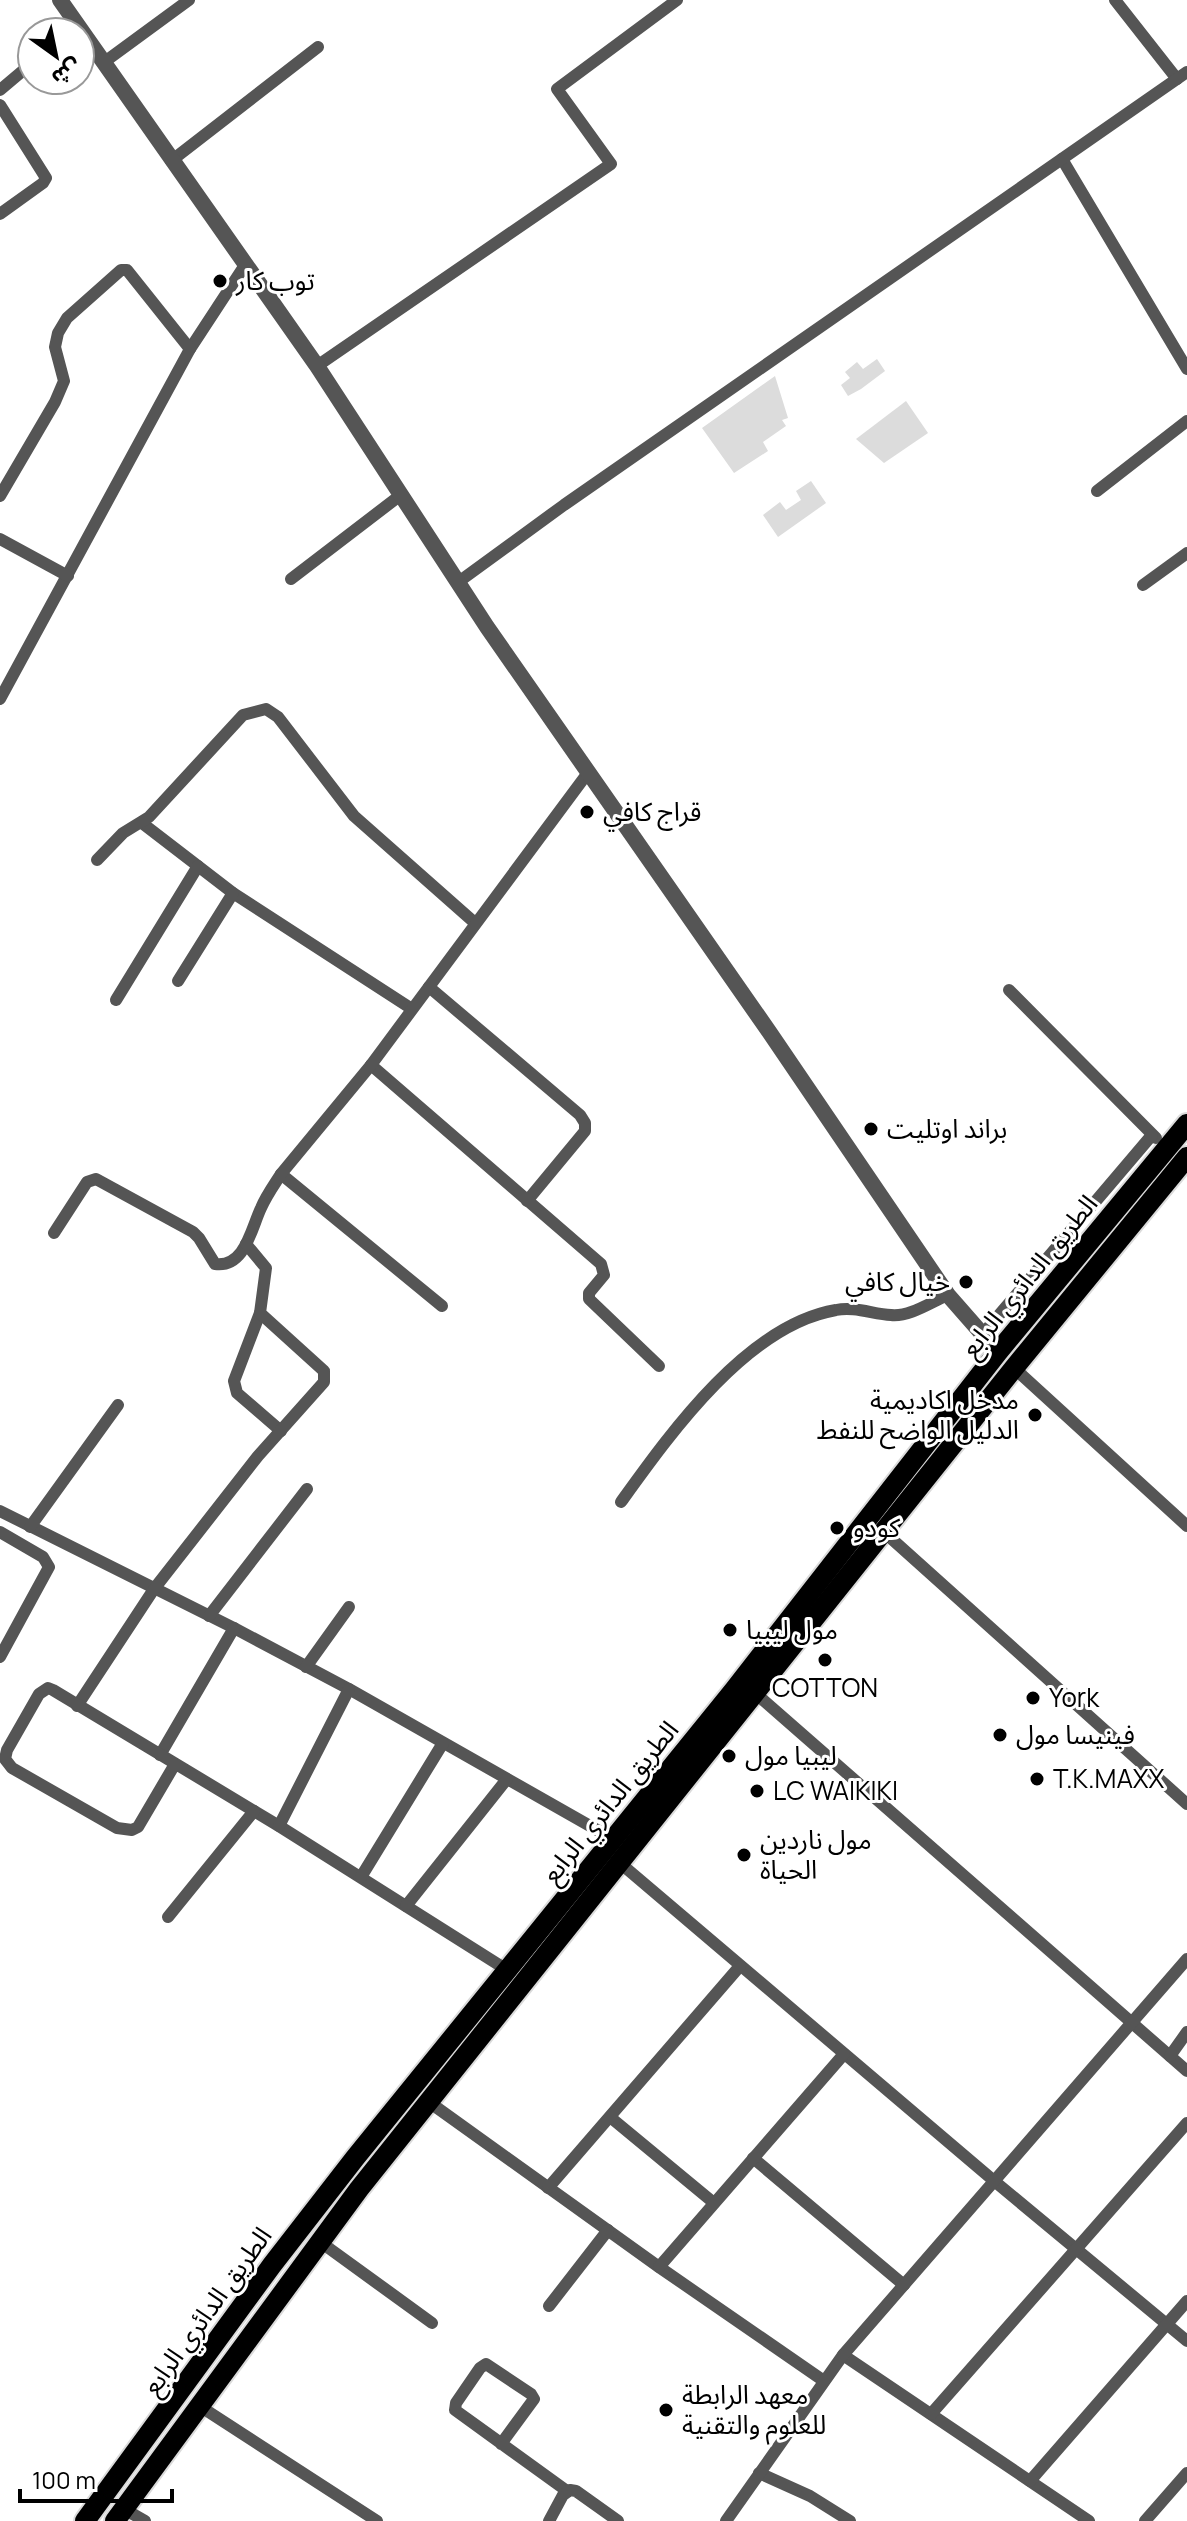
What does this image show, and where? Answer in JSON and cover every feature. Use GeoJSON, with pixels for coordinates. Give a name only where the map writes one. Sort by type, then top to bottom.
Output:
{"type":"FeatureCollection","features":[{"type":"Feature","properties":{"kind":"main road","name":"الطريق الدائري الرابع"},"geometry":{"type":"LineString","coordinates":[[120,2515],[319,2241],[429,2102],[569,1910],[613,1839],[998,1352],[1159,1142],[1187,1124]]}},
{"type":"Feature","properties":{"kind":"main road","name":"الطريق الدائري الرابع"},"geometry":{"type":"LineString","coordinates":[[85,2521],[272,2265],[507,1970],[620,1863],[1014,1368],[1187,1157]]}},
{"type":"Feature","properties":{"kind":"street"},"geometry":{"type":"LineString","coordinates":[[103,63],[189,0]]}},
{"type":"Feature","properties":{"kind":"street"},"geometry":{"type":"LineString","coordinates":[[317,366],[611,164],[557,89],[677,0]]}},
{"type":"Feature","properties":{"kind":"street"},"geometry":{"type":"LineString","coordinates":[[457,583],[564,505],[1182,76],[1115,0]]}},
{"type":"Feature","properties":{"kind":"street"},"geometry":{"type":"LineString","coordinates":[[171,161],[318,47]]}},
{"type":"Feature","properties":{"kind":"street"},"geometry":{"type":"LineString","coordinates":[[96,55],[317,366],[457,583],[948,1295],[998,1352]]}},
{"type":"Feature","properties":{"kind":"street"},"geometry":{"type":"LineString","coordinates":[[0,90],[16,76]]}},
{"type":"Feature","properties":{"kind":"street"},"geometry":{"type":"LineString","coordinates":[[0,105],[46,178],[0,214]]}},
{"type":"Feature","properties":{"kind":"street"},"geometry":{"type":"LineString","coordinates":[[1062,159],[1187,369]]}},
{"type":"Feature","properties":{"kind":"street"},"geometry":{"type":"LineString","coordinates":[[0,699],[190,349],[245,265]]}},
{"type":"Feature","properties":{"kind":"street"},"geometry":{"type":"LineString","coordinates":[[0,496],[64,381],[55,347],[58,333],[67,318],[121,270],[127,270],[190,349]]}},
{"type":"Feature","properties":{"kind":"street"},"geometry":{"type":"LineString","coordinates":[[1097,491],[1187,421]]}},
{"type":"Feature","properties":{"kind":"street"},"geometry":{"type":"LineString","coordinates":[[291,579],[402,494]]}},
{"type":"Feature","properties":{"kind":"street"},"geometry":{"type":"LineString","coordinates":[[0,539],[68,576]]}},
{"type":"Feature","properties":{"kind":"street"},"geometry":{"type":"LineString","coordinates":[[1143,585],[1187,553]]}},
{"type":"Feature","properties":{"kind":"street"},"geometry":{"type":"LineString","coordinates":[[97,860],[123,833],[142,823],[243,715],[260,709],[270,710],[354,816],[475,923]]}},
{"type":"Feature","properties":{"kind":"street"},"geometry":{"type":"LineString","coordinates":[[54,1233],[86,1184],[96,1179],[193,1232],[215,1264],[221,1265],[235,1259],[246,1244],[260,1209],[281,1174],[371,1065],[587,774]]}},
{"type":"Feature","properties":{"kind":"street"},"geometry":{"type":"LineString","coordinates":[[142,823],[233,893],[412,1009]]}},
{"type":"Feature","properties":{"kind":"street"},"geometry":{"type":"LineString","coordinates":[[116,1000],[198,866]]}},
{"type":"Feature","properties":{"kind":"street"},"geometry":{"type":"LineString","coordinates":[[178,981],[233,893]]}},
{"type":"Feature","properties":{"kind":"street"},"geometry":{"type":"LineString","coordinates":[[429,987],[580,1115],[585,1123],[585,1131],[527,1201]]}},
{"type":"Feature","properties":{"kind":"street"},"geometry":{"type":"LineString","coordinates":[[982,1335],[1159,1142],[1009,990]]}},
{"type":"Feature","properties":{"kind":"street"},"geometry":{"type":"LineString","coordinates":[[371,1065],[601,1264],[604,1275],[589,1293],[589,1299],[659,1366]]}},
{"type":"Feature","properties":{"kind":"street"},"geometry":{"type":"LineString","coordinates":[[281,1174],[442,1306]]}},
{"type":"Feature","properties":{"kind":"street"},"geometry":{"type":"LineString","coordinates":[[246,1244],[266,1268],[260,1313],[234,1388],[281,1431]]}},
{"type":"Feature","properties":{"kind":"street"},"geometry":{"type":"LineString","coordinates":[[621,1502],[697,1405],[729,1371],[762,1343],[814,1316],[838,1309],[902,1315],[948,1295]]}},
{"type":"Feature","properties":{"kind":"street"},"geometry":{"type":"LineString","coordinates":[[77,1706],[154,1589],[258,1456],[322,1385],[325,1374],[260,1313]]}},
{"type":"Feature","properties":{"kind":"street"},"geometry":{"type":"LineString","coordinates":[[1014,1368],[1187,1526]]}},
{"type":"Feature","properties":{"kind":"street"},"geometry":{"type":"LineString","coordinates":[[30,1527],[118,1405]]}},
{"type":"Feature","properties":{"kind":"street"},"geometry":{"type":"LineString","coordinates":[[209,1616],[307,1489]]}},
{"type":"Feature","properties":{"kind":"street"},"geometry":{"type":"LineString","coordinates":[[0,1511],[349,1689],[613,1839]]}},
{"type":"Feature","properties":{"kind":"street"},"geometry":{"type":"LineString","coordinates":[[0,1532],[43,1557],[49,1567],[0,1657]]}},
{"type":"Feature","properties":{"kind":"street"},"geometry":{"type":"LineString","coordinates":[[884,1532],[1187,1804]]}},
{"type":"Feature","properties":{"kind":"street"},"geometry":{"type":"LineString","coordinates":[[306,1667],[349,1607]]}},
{"type":"Feature","properties":{"kind":"street"},"geometry":{"type":"LineString","coordinates":[[160,1755],[234,1628]]}},
{"type":"Feature","properties":{"kind":"street"},"geometry":{"type":"LineString","coordinates":[[175,1764],[138,1827],[126,1830],[117,1828],[12,1768],[5,1759],[4,1744],[39,1694],[45,1689],[53,1690],[279,1826],[507,1970]]}},
{"type":"Feature","properties":{"kind":"street"},"geometry":{"type":"LineString","coordinates":[[279,1826],[349,1689]]}},
{"type":"Feature","properties":{"kind":"street"},"geometry":{"type":"LineString","coordinates":[[754,1692],[1187,2071]]}},
{"type":"Feature","properties":{"kind":"street"},"geometry":{"type":"LineString","coordinates":[[361,1877],[443,1743]]}},
{"type":"Feature","properties":{"kind":"street"},"geometry":{"type":"LineString","coordinates":[[406,1906],[507,1779]]}},
{"type":"Feature","properties":{"kind":"street"},"geometry":{"type":"LineString","coordinates":[[168,1917],[254,1811]]}},
{"type":"Feature","properties":{"kind":"street"},"geometry":{"type":"LineString","coordinates":[[620,1863],[1187,2341]]}},
{"type":"Feature","properties":{"kind":"street"},"geometry":{"type":"LineString","coordinates":[[726,2521],[843,2355],[1187,1959]]}},
{"type":"Feature","properties":{"kind":"street"},"geometry":{"type":"LineString","coordinates":[[548,2188],[740,1966]]}},
{"type":"Feature","properties":{"kind":"street"},"geometry":{"type":"LineString","coordinates":[[1170,2056],[1187,2032]]}},
{"type":"Feature","properties":{"kind":"street"},"geometry":{"type":"LineString","coordinates":[[659,2267],[844,2054]]}},
{"type":"Feature","properties":{"kind":"street"},"geometry":{"type":"LineString","coordinates":[[429,2102],[824,2381]]}},
{"type":"Feature","properties":{"kind":"street"},"geometry":{"type":"LineString","coordinates":[[610,2117],[714,2203]]}},
{"type":"Feature","properties":{"kind":"street"},"geometry":{"type":"LineString","coordinates":[[931,2414],[1187,2123]]}},
{"type":"Feature","properties":{"kind":"street"},"geometry":{"type":"LineString","coordinates":[[753,2158],[904,2285]]}},
{"type":"Feature","properties":{"kind":"street"},"geometry":{"type":"LineString","coordinates":[[549,2306],[608,2230]]}},
{"type":"Feature","properties":{"kind":"street"},"geometry":{"type":"LineString","coordinates":[[319,2241],[432,2323]]}},
{"type":"Feature","properties":{"kind":"street"},"geometry":{"type":"LineString","coordinates":[[1030,2481],[1187,2301]]}},
{"type":"Feature","properties":{"kind":"street"},"geometry":{"type":"LineString","coordinates":[[843,2355],[1089,2521]]}},
{"type":"Feature","properties":{"kind":"street"},"geometry":{"type":"LineString","coordinates":[[501,2444],[534,2399],[486,2364],[480,2368],[454,2408],[501,2444],[567,2491],[576,2491],[618,2521]]}},
{"type":"Feature","properties":{"kind":"street"},"geometry":{"type":"LineString","coordinates":[[198,2405],[377,2521]]}},
{"type":"Feature","properties":{"kind":"street"},"geometry":{"type":"LineString","coordinates":[[759,2473],[802,2492],[850,2521]]}},
{"type":"Feature","properties":{"kind":"street"},"geometry":{"type":"LineString","coordinates":[[1145,2521],[1187,2473]]}},
{"type":"Feature","properties":{"kind":"street"},"geometry":{"type":"LineString","coordinates":[[549,2521],[567,2491]]}},
{"type":"Feature","properties":{"kind":"street"},"geometry":{"type":"LineString","coordinates":[[120,2515],[145,2521]]}},
{"type":"Feature","properties":{"kind":"shaded area"},"geometry":{"type":"Polygon","coordinates":[[[877,359],[885,371],[848,396],[841,385],[850,378],[845,372],[857,362],[863,369],[877,359]]]}},
{"type":"Feature","properties":{"kind":"shaded area"},"geometry":{"type":"Polygon","coordinates":[[[775,376],[788,418],[782,420],[786,426],[763,442],[768,451],[734,473],[702,428],[775,376]]]}},
{"type":"Feature","properties":{"kind":"shaded area"},"geometry":{"type":"Polygon","coordinates":[[[906,401],[928,433],[884,463],[856,439],[906,401]]]}},
{"type":"Feature","properties":{"kind":"shaded area"},"geometry":{"type":"Polygon","coordinates":[[[811,481],[826,503],[778,537],[763,515],[780,502],[786,510],[801,500],[796,491],[811,481]]]}},
{"type":"Feature","properties":{"kind":"place","name":"توب كار"},"geometry":{"type":"Point","coordinates":[220,281]}},
{"type":"Feature","properties":{"kind":"place","name":"قراج كافي"},"geometry":{"type":"Point","coordinates":[587,812]}},
{"type":"Feature","properties":{"kind":"place","name":"براند اوتليت"},"geometry":{"type":"Point","coordinates":[871,1129]}},
{"type":"Feature","properties":{"kind":"place","name":"خيال كافي"},"geometry":{"type":"Point","coordinates":[966,1282]}},
{"type":"Feature","properties":{"kind":"place","name":"مدخل اكاديمية الدليل الواضح للنفط"},"geometry":{"type":"Point","coordinates":[1035,1415]}},
{"type":"Feature","properties":{"kind":"place","name":"كودو"},"geometry":{"type":"Point","coordinates":[837,1528]}},
{"type":"Feature","properties":{"kind":"place","name":"مول ليبيا"},"geometry":{"type":"Point","coordinates":[730,1630]}},
{"type":"Feature","properties":{"kind":"place","name":"COTTON"},"geometry":{"type":"Point","coordinates":[825,1660]}},
{"type":"Feature","properties":{"kind":"place","name":"York"},"geometry":{"type":"Point","coordinates":[1033,1698]}},
{"type":"Feature","properties":{"kind":"place","name":"فينيسا مول"},"geometry":{"type":"Point","coordinates":[1000,1735]}},
{"type":"Feature","properties":{"kind":"place","name":"ليبيا مول"},"geometry":{"type":"Point","coordinates":[729,1756]}},
{"type":"Feature","properties":{"kind":"place","name":"T.K.MAXX"},"geometry":{"type":"Point","coordinates":[1037,1779]}},
{"type":"Feature","properties":{"kind":"place","name":"LC WAIKIKI"},"geometry":{"type":"Point","coordinates":[757,1791]}},
{"type":"Feature","properties":{"kind":"place","name":"مول ناردين الحياة"},"geometry":{"type":"Point","coordinates":[744,1855]}},
{"type":"Feature","properties":{"kind":"place","name":"معهد الرابطة للعلوم والتقنية"},"geometry":{"type":"Point","coordinates":[666,2410]}}]}
